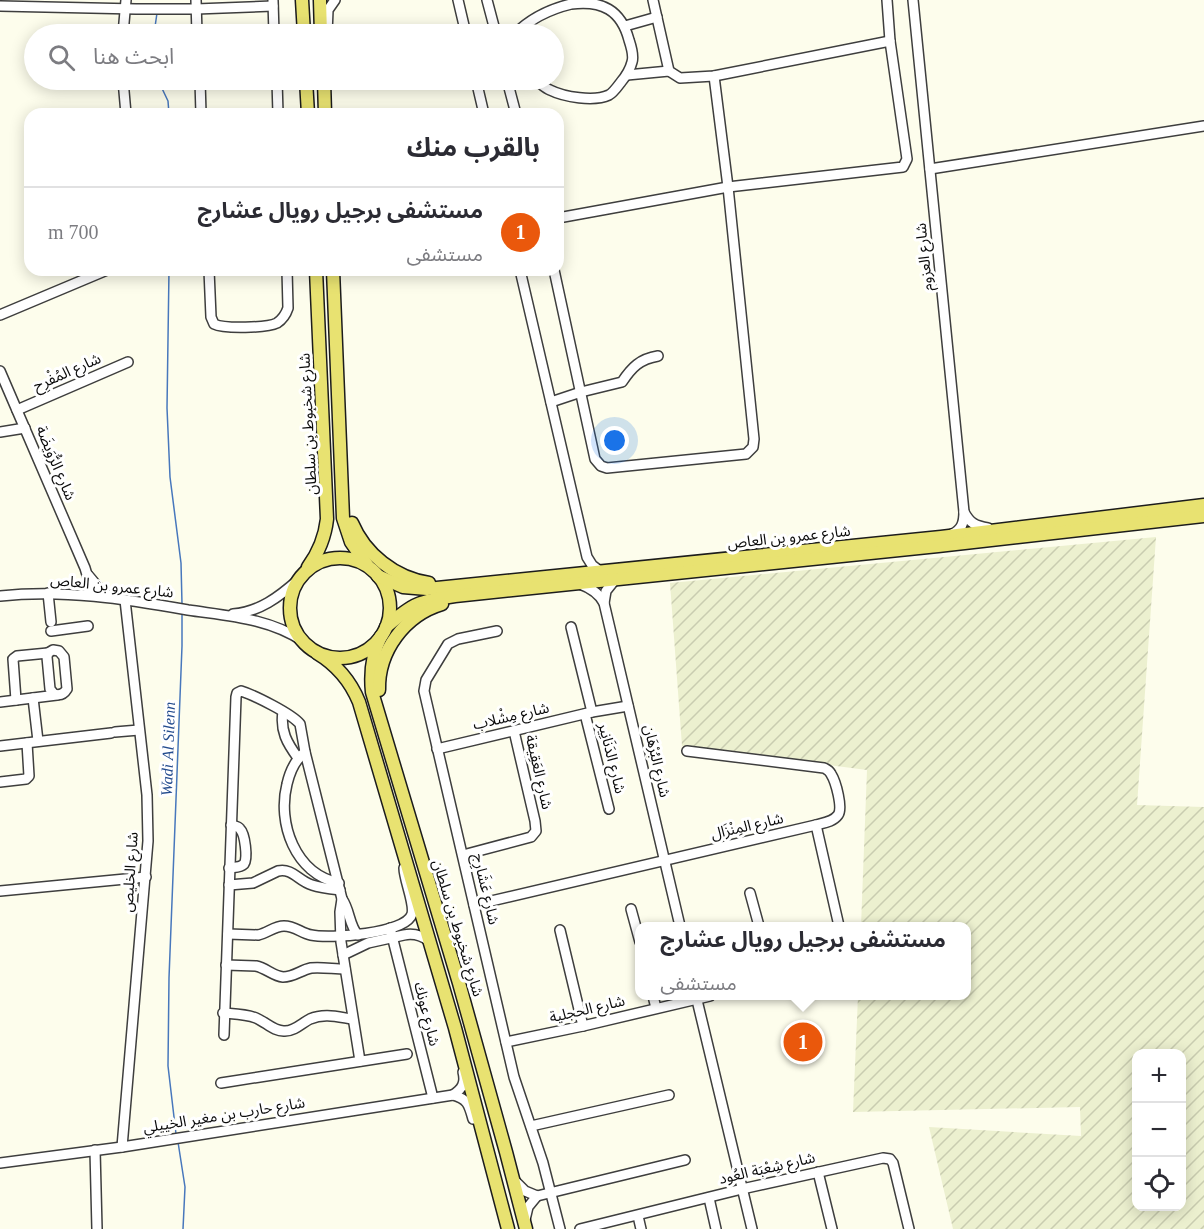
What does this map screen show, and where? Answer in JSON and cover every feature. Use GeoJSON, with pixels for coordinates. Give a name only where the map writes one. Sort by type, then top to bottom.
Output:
{"type":"FeatureCollection","features":[{"type":"Feature","properties":{"kind":"main road"},"geometry":{"type":"LineString","coordinates":[[302,0],[303,24]]}},
{"type":"Feature","properties":{"kind":"main road"},"geometry":{"type":"LineString","coordinates":[[320,0],[321,24]]}},
{"type":"Feature","properties":{"kind":"main road"},"geometry":{"type":"LineString","coordinates":[[307,90],[308,108]]}},
{"type":"Feature","properties":{"kind":"main road"},"geometry":{"type":"LineString","coordinates":[[324,90],[325,108]]}},
{"type":"Feature","properties":{"kind":"main road","name":"شارع شخبوط بن سلطان"},"geometry":{"type":"LineString","coordinates":[[301,576],[322,543],[327,519],[316,276]]}},
{"type":"Feature","properties":{"kind":"main road","name":"شارع شخبوط بن سلطان"},"geometry":{"type":"LineString","coordinates":[[333,276],[343,518],[351,542],[368,566]]}},
{"type":"Feature","properties":{"kind":"main road"},"geometry":{"type":"LineString","coordinates":[[340,432],[343,441],[348,513],[357,535],[372,553],[397,572],[416,580],[439,583],[489,578],[506,585],[495,595],[450,602],[427,609],[402,629],[384,658],[379,681],[380,702],[402,778],[404,799]]}},
{"type":"Feature","properties":{"kind":"main road","name":"شارع عمرو بن العاص"},"geometry":{"type":"LineString","coordinates":[[578,579],[600,571],[941,537],[1204,505]]}},
{"type":"Feature","properties":{"kind":"main road","name":"شارع عمرو بن العاص"},"geometry":{"type":"LineString","coordinates":[[378,576],[404,587],[421,589],[578,579],[614,581],[1204,516]]}},
{"type":"Feature","properties":{"kind":"main road"},"geometry":{"type":"LineString","coordinates":[[342,557],[368,566],[383,582],[388,593],[389,616],[383,631],[371,646],[359,654],[331,657],[317,653],[295,631],[291,618],[292,592],[301,576],[316,564],[328,559],[342,557]]}},
{"type":"Feature","properties":{"kind":"main road","name":"شارع عمرو بن العاص"},"geometry":{"type":"LineString","coordinates":[[383,631],[404,612],[422,602],[506,585]]}},
{"type":"Feature","properties":{"kind":"main road","name":"شارع شخبوط بن سلطان"},"geometry":{"type":"LineString","coordinates":[[383,631],[372,662],[372,692],[456,971],[526,1227]]}},
{"type":"Feature","properties":{"kind":"main road","name":"شارع شخبوط بن سلطان"},"geometry":{"type":"LineString","coordinates":[[317,653],[341,671],[355,691],[359,702],[455,1028],[508,1229]]}},
{"type":"Feature","properties":{"kind":"street"},"geometry":{"type":"LineString","coordinates":[[327,24],[328,10],[335,0]]}},
{"type":"Feature","properties":{"kind":"street"},"geometry":{"type":"LineString","coordinates":[[458,0],[464,24]]}},
{"type":"Feature","properties":{"kind":"street"},"geometry":{"type":"LineString","coordinates":[[488,0],[494,24]]}},
{"type":"Feature","properties":{"kind":"street"},"geometry":{"type":"LineString","coordinates":[[652,0],[669,71]]}},
{"type":"Feature","properties":{"kind":"street"},"geometry":{"type":"LineString","coordinates":[[564,217],[728,188],[903,167],[907,159],[890,41],[887,0]]}},
{"type":"Feature","properties":{"kind":"street","name":"شارع العزوم"},"geometry":{"type":"LineString","coordinates":[[913,0],[964,512]]}},
{"type":"Feature","properties":{"kind":"street"},"geometry":{"type":"LineString","coordinates":[[528,24],[555,8],[583,2],[600,3],[616,13],[625,26],[633,60],[627,75],[610,95],[591,99],[576,98],[550,90]]}},
{"type":"Feature","properties":{"kind":"street"},"geometry":{"type":"LineString","coordinates":[[0,6],[125,4],[136,9],[180,9],[196,4],[273,3],[274,24]]}},
{"type":"Feature","properties":{"kind":"street"},"geometry":{"type":"LineString","coordinates":[[124,24],[125,4]]}},
{"type":"Feature","properties":{"kind":"street"},"geometry":{"type":"LineString","coordinates":[[196,4],[197,24]]}},
{"type":"Feature","properties":{"kind":"street"},"geometry":{"type":"LineString","coordinates":[[625,26],[657,17]]}},
{"type":"Feature","properties":{"kind":"street"},"geometry":{"type":"LineString","coordinates":[[627,75],[669,71],[680,78],[714,76],[890,41]]}},
{"type":"Feature","properties":{"kind":"street"},"geometry":{"type":"LineString","coordinates":[[555,276],[596,459],[601,466],[607,468],[746,454],[753,447],[728,188],[714,76]]}},
{"type":"Feature","properties":{"kind":"street"},"geometry":{"type":"LineString","coordinates":[[124,90],[125,108]]}},
{"type":"Feature","properties":{"kind":"street"},"geometry":{"type":"LineString","coordinates":[[200,90],[201,108]]}},
{"type":"Feature","properties":{"kind":"street"},"geometry":{"type":"LineString","coordinates":[[277,90],[278,108]]}},
{"type":"Feature","properties":{"kind":"street"},"geometry":{"type":"LineString","coordinates":[[330,90],[331,108]]}},
{"type":"Feature","properties":{"kind":"street"},"geometry":{"type":"LineString","coordinates":[[478,90],[483,108]]}},
{"type":"Feature","properties":{"kind":"street"},"geometry":{"type":"LineString","coordinates":[[510,90],[514,108]]}},
{"type":"Feature","properties":{"kind":"street"},"geometry":{"type":"LineString","coordinates":[[930,169],[1204,126]]}},
{"type":"Feature","properties":{"kind":"street"},"geometry":{"type":"LineString","coordinates":[[0,315],[93,276]]}},
{"type":"Feature","properties":{"kind":"street"},"geometry":{"type":"LineString","coordinates":[[209,276],[211,317],[214,324],[222,327],[268,326],[279,322],[288,308],[287,276]]}},
{"type":"Feature","properties":{"kind":"street"},"geometry":{"type":"LineString","coordinates":[[521,276],[587,557],[600,571]]}},
{"type":"Feature","properties":{"kind":"street"},"geometry":{"type":"LineString","coordinates":[[551,402],[622,382],[632,367],[658,356]]}},
{"type":"Feature","properties":{"kind":"street","name":"شارع المُفْرِح"},"geometry":{"type":"LineString","coordinates":[[17,411],[128,362]]}},
{"type":"Feature","properties":{"kind":"street","name":"شارع الرُّوَيضَة"},"geometry":{"type":"LineString","coordinates":[[0,371],[88,578],[89,595]]}},
{"type":"Feature","properties":{"kind":"street"},"geometry":{"type":"LineString","coordinates":[[0,432],[25,428]]}},
{"type":"Feature","properties":{"kind":"street"},"geometry":{"type":"LineString","coordinates":[[964,512],[974,525],[995,530]]}},
{"type":"Feature","properties":{"kind":"street"},"geometry":{"type":"LineString","coordinates":[[941,537],[958,531],[963,522],[964,512]]}},
{"type":"Feature","properties":{"kind":"street"},"geometry":{"type":"LineString","coordinates":[[587,557],[578,579],[594,590],[604,603]]}},
{"type":"Feature","properties":{"kind":"street","name":"شارع الرُّوَيضَة"},"geometry":{"type":"LineString","coordinates":[[84,568],[98,588],[111,598]]}},
{"type":"Feature","properties":{"kind":"street","name":"شارع عمرو بن العاص"},"geometry":{"type":"LineString","coordinates":[[221,615],[237,614],[264,605],[276,598],[301,576]]}},
{"type":"Feature","properties":{"kind":"street"},"geometry":{"type":"LineString","coordinates":[[604,603],[606,591],[614,581]]}},
{"type":"Feature","properties":{"kind":"street"},"geometry":{"type":"LineString","coordinates":[[48,593],[51,652],[47,657],[50,689],[54,694],[59,695]]}},
{"type":"Feature","properties":{"kind":"street","name":"شارع عمرو بن العاص"},"geometry":{"type":"LineString","coordinates":[[0,596],[48,593],[89,595],[149,603],[271,625],[303,641]]}},
{"type":"Feature","properties":{"kind":"street","name":"شارع الخليص"},"geometry":{"type":"LineString","coordinates":[[122,1147],[148,841],[147,795],[125,600]]}},
{"type":"Feature","properties":{"kind":"street","name":"شارع البُرْهَان"},"geometry":{"type":"LineString","coordinates":[[604,603],[679,922]]}},
{"type":"Feature","properties":{"kind":"street"},"geometry":{"type":"LineString","coordinates":[[51,626],[88,626]]}},
{"type":"Feature","properties":{"kind":"street"},"geometry":{"type":"LineString","coordinates":[[571,627],[589,713]]}},
{"type":"Feature","properties":{"kind":"street","name":"شارع عَشَارِج"},"geometry":{"type":"LineString","coordinates":[[497,631],[451,642],[426,680],[424,691],[514,1077],[561,1229]]}},
{"type":"Feature","properties":{"kind":"street"},"geometry":{"type":"LineString","coordinates":[[0,702],[59,695],[63,693],[67,689],[64,657],[59,651],[13,659],[16,700]]}},
{"type":"Feature","properties":{"kind":"street"},"geometry":{"type":"LineString","coordinates":[[224,1035],[236,695],[239,692],[243,691],[299,722],[302,755],[340,891],[353,929],[359,935],[363,945]]}},
{"type":"Feature","properties":{"kind":"street"},"geometry":{"type":"LineString","coordinates":[[33,698],[38,741]]}},
{"type":"Feature","properties":{"kind":"street","name":"شارع مِشْلاب"},"geometry":{"type":"LineString","coordinates":[[438,749],[628,706]]}},
{"type":"Feature","properties":{"kind":"street"},"geometry":{"type":"LineString","coordinates":[[283,712],[285,738],[302,755]]}},
{"type":"Feature","properties":{"kind":"street","name":"شارع الدَنَانِير"},"geometry":{"type":"LineString","coordinates":[[589,713],[609,809]]}},
{"type":"Feature","properties":{"kind":"street"},"geometry":{"type":"LineString","coordinates":[[0,746],[139,730]]}},
{"type":"Feature","properties":{"kind":"street","name":"شارع العَقِيقة"},"geometry":{"type":"LineString","coordinates":[[463,855],[531,837],[536,831],[514,731]]}},
{"type":"Feature","properties":{"kind":"street"},"geometry":{"type":"LineString","coordinates":[[0,783],[24,780],[29,776],[27,743]]}},
{"type":"Feature","properties":{"kind":"street","name":"شارع المِنْزَال"},"geometry":{"type":"LineString","coordinates":[[474,905],[816,825],[834,819],[839,814],[833,779],[827,769],[687,751]]}},
{"type":"Feature","properties":{"kind":"street"},"geometry":{"type":"LineString","coordinates":[[302,755],[292,767],[284,801],[288,834],[292,845],[305,863],[340,891]]}},
{"type":"Feature","properties":{"kind":"street"},"geometry":{"type":"LineString","coordinates":[[230,868],[241,866],[245,856],[242,832],[231,825]]}},
{"type":"Feature","properties":{"kind":"street"},"geometry":{"type":"LineString","coordinates":[[816,825],[838,922]]}},
{"type":"Feature","properties":{"kind":"street"},"geometry":{"type":"LineString","coordinates":[[228,934],[258,935],[275,928],[291,926],[309,935],[340,936],[359,935],[390,928],[406,921],[412,914],[412,904],[404,875],[405,857]]}},
{"type":"Feature","properties":{"kind":"street"},"geometry":{"type":"LineString","coordinates":[[295,874],[305,863]]}},
{"type":"Feature","properties":{"kind":"street"},"geometry":{"type":"LineString","coordinates":[[229,885],[253,883],[278,871],[286,870],[314,886],[340,891]]}},
{"type":"Feature","properties":{"kind":"street"},"geometry":{"type":"LineString","coordinates":[[0,891],[146,877]]}},
{"type":"Feature","properties":{"kind":"street"},"geometry":{"type":"LineString","coordinates":[[340,891],[340,936],[360,1061]]}},
{"type":"Feature","properties":{"kind":"street"},"geometry":{"type":"LineString","coordinates":[[750,893],[758,922]]}},
{"type":"Feature","properties":{"kind":"street"},"geometry":{"type":"LineString","coordinates":[[631,909],[635,926]]}},
{"type":"Feature","properties":{"kind":"street","name":"شارع عونك"},"geometry":{"type":"LineString","coordinates":[[390,928],[433,1098]]}},
{"type":"Feature","properties":{"kind":"street"},"geometry":{"type":"LineString","coordinates":[[560,930],[583,1026]]}},
{"type":"Feature","properties":{"kind":"street"},"geometry":{"type":"LineString","coordinates":[[343,955],[363,945],[404,935],[415,934],[429,941]]}},
{"type":"Feature","properties":{"kind":"street"},"geometry":{"type":"LineString","coordinates":[[226,965],[261,967],[272,974],[284,977],[312,968],[345,969]]}},
{"type":"Feature","properties":{"kind":"street"},"geometry":{"type":"LineString","coordinates":[[654,1000],[656,1008]]}},
{"type":"Feature","properties":{"kind":"street","name":"شارع الحجلية"},"geometry":{"type":"LineString","coordinates":[[506,1042],[583,1026],[685,1000]]}},
{"type":"Feature","properties":{"kind":"street"},"geometry":{"type":"LineString","coordinates":[[697,1000],[752,1229]]}},
{"type":"Feature","properties":{"kind":"street"},"geometry":{"type":"LineString","coordinates":[[224,1013],[250,1016],[283,1032],[317,1016],[352,1019]]}},
{"type":"Feature","properties":{"kind":"street"},"geometry":{"type":"LineString","coordinates":[[455,1028],[464,1080],[462,1087],[453,1095],[468,1103],[480,1145],[493,1168]]}},
{"type":"Feature","properties":{"kind":"street"},"geometry":{"type":"LineString","coordinates":[[221,1083],[407,1054]]}},
{"type":"Feature","properties":{"kind":"street","name":"شارع حارب بن مغير الخييلي"},"geometry":{"type":"LineString","coordinates":[[0,1163],[122,1147],[453,1095]]}},
{"type":"Feature","properties":{"kind":"street"},"geometry":{"type":"LineString","coordinates":[[531,1126],[669,1095]]}},
{"type":"Feature","properties":{"kind":"street"},"geometry":{"type":"LineString","coordinates":[[95,1150],[97,1229]]}},
{"type":"Feature","properties":{"kind":"street","name":"شارع شِعْبَة العُود"},"geometry":{"type":"LineString","coordinates":[[580,1229],[879,1158],[890,1159],[894,1166],[909,1229]]}},
{"type":"Feature","properties":{"kind":"street"},"geometry":{"type":"LineString","coordinates":[[526,1227],[528,1207],[537,1196],[685,1160]]}},
{"type":"Feature","properties":{"kind":"street"},"geometry":{"type":"LineString","coordinates":[[818,1172],[832,1229]]}},
{"type":"Feature","properties":{"kind":"street"},"geometry":{"type":"LineString","coordinates":[[514,1180],[525,1191],[537,1196]]}},
{"type":"Feature","properties":{"kind":"street"},"geometry":{"type":"LineString","coordinates":[[709,1198],[716,1229]]}},
{"type":"Feature","properties":{"kind":"street"},"geometry":{"type":"LineString","coordinates":[[638,1215],[641,1229]]}},
{"type":"Feature","properties":{"kind":"green space"},"geometry":{"type":"Polygon","coordinates":[[[1156,537],[1137,805],[1204,807],[1204,1229],[953,1229],[929,1127],[1081,1136],[1080,1107],[853,1112],[858,1000],[971,1000],[971,922],[861,922],[867,770],[682,746],[670,583],[1156,537]]]}},
{"type":"Feature","properties":{"kind":"waterway","name":"Wadi Al Silenn"},"geometry":{"type":"LineString","coordinates":[[155,24],[157,13]]}},
{"type":"Feature","properties":{"kind":"waterway","name":"Wadi Al Silenn"},"geometry":{"type":"LineString","coordinates":[[163,90],[169,108]]}},
{"type":"Feature","properties":{"kind":"waterway","name":"Wadi Al Silenn"},"geometry":{"type":"LineString","coordinates":[[169,276],[167,408],[170,477],[181,563],[182,604]]}},
{"type":"Feature","properties":{"kind":"waterway","name":"Wadi Al Silenn"},"geometry":{"type":"LineString","coordinates":[[176,1134],[168,1066],[169,978],[182,612]]}},
{"type":"Feature","properties":{"kind":"waterway","name":"Wadi Al Silenn"},"geometry":{"type":"LineString","coordinates":[[178,1142],[185,1187],[183,1229]]}},
{"type":"Feature","properties":{"kind":"place","name":"مستشفى برجيل رويال عشارج"},"geometry":{"type":"Point","coordinates":[803,1042]}}]}
